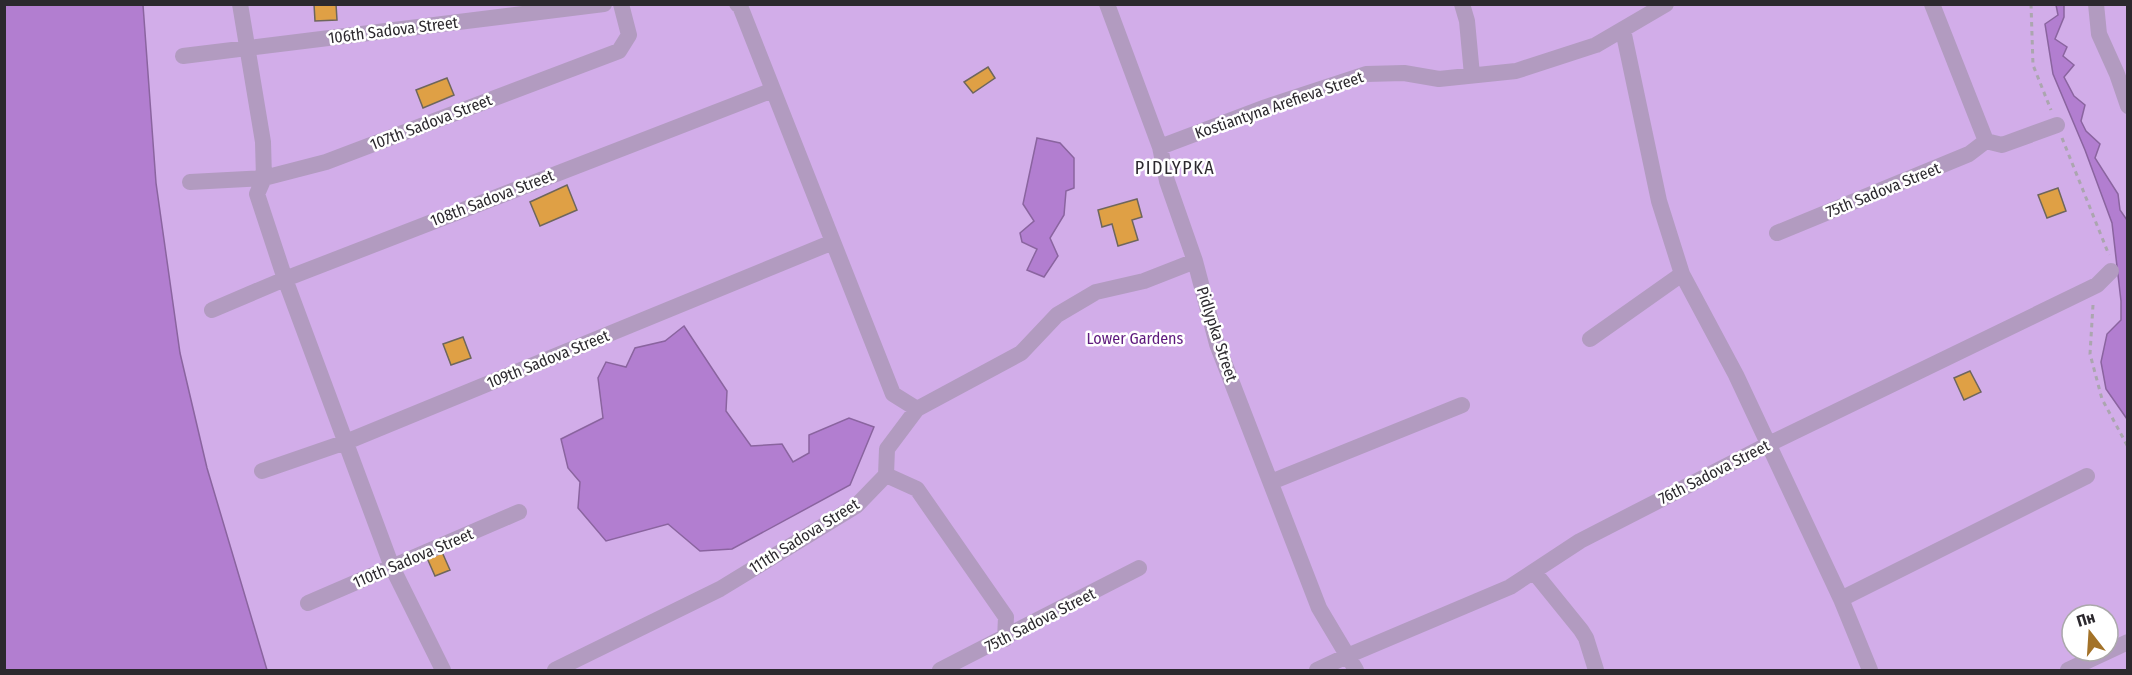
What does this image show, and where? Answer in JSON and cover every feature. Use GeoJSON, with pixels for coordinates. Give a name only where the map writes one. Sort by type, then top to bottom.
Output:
{"type":"FeatureCollection","features":[{"type":"Feature","properties":{"kind":"street"},"geometry":{"type":"LineString","coordinates":[[240,4],[263,142],[264,178],[257,194],[285,279],[392,567],[443,670]]}},
{"type":"Feature","properties":{"kind":"street","name":"106th Sadova Street"},"geometry":{"type":"LineString","coordinates":[[183,56],[604,4]]}},
{"type":"Feature","properties":{"kind":"street","name":"107th Sadova Street"},"geometry":{"type":"LineString","coordinates":[[190,182],[264,178],[326,162],[619,51],[629,35],[621,4]]}},
{"type":"Feature","properties":{"kind":"street"},"geometry":{"type":"LineString","coordinates":[[737,4],[893,394],[917,409]]}},
{"type":"Feature","properties":{"kind":"street","name":"Pidlypka Street"},"geometry":{"type":"LineString","coordinates":[[1107,4],[1160,147],[1167,181],[1195,261],[1217,344],[1319,608],[1356,670]]}},
{"type":"Feature","properties":{"kind":"street"},"geometry":{"type":"LineString","coordinates":[[1462,4],[1467,21],[1472,75]]}},
{"type":"Feature","properties":{"kind":"street","name":"Kostiantyna Arefieva Street"},"geometry":{"type":"LineString","coordinates":[[1160,147],[1266,107],[1366,74],[1404,73],[1439,79],[1516,71],[1596,45],[1666,4]]}},
{"type":"Feature","properties":{"kind":"street"},"geometry":{"type":"LineString","coordinates":[[1932,4],[1986,141],[2002,146],[2057,125]]}},
{"type":"Feature","properties":{"kind":"street"},"geometry":{"type":"LineString","coordinates":[[2096,4],[2099,34],[2122,73],[2127,106]]}},
{"type":"Feature","properties":{"kind":"street"},"geometry":{"type":"LineString","coordinates":[[1623,30],[1659,201],[1682,274],[1736,375],[1841,599],[1870,670]]}},
{"type":"Feature","properties":{"kind":"street","name":"108th Sadova Street"},"geometry":{"type":"LineString","coordinates":[[212,310],[285,279],[773,90]]}},
{"type":"Feature","properties":{"kind":"street","name":"75th Sadova Street"},"geometry":{"type":"LineString","coordinates":[[1777,233],[1969,154],[1986,141]]}},
{"type":"Feature","properties":{"kind":"street","name":"109th Sadova Street"},"geometry":{"type":"LineString","coordinates":[[262,471],[346,442],[833,242]]}},
{"type":"Feature","properties":{"kind":"street"},"geometry":{"type":"LineString","coordinates":[[1005,639],[1006,617],[917,489],[886,475],[887,448],[917,409],[1021,353],[1057,315],[1096,292],[1144,281],[1195,261]]}},
{"type":"Feature","properties":{"kind":"street","name":"76th Sadova Street"},"geometry":{"type":"LineString","coordinates":[[1317,670],[1510,587],[1580,541],[1767,445],[2097,285],[2111,271]]}},
{"type":"Feature","properties":{"kind":"street"},"geometry":{"type":"LineString","coordinates":[[1590,339],[1682,274]]}},
{"type":"Feature","properties":{"kind":"street"},"geometry":{"type":"LineString","coordinates":[[1272,482],[1462,405]]}},
{"type":"Feature","properties":{"kind":"street","name":"111th Sadova Street"},"geometry":{"type":"LineString","coordinates":[[555,670],[720,589],[856,506],[886,475]]}},
{"type":"Feature","properties":{"kind":"street"},"geometry":{"type":"LineString","coordinates":[[1841,599],[2087,476]]}},
{"type":"Feature","properties":{"kind":"street","name":"110th Sadova Street"},"geometry":{"type":"LineString","coordinates":[[308,603],[519,512]]}},
{"type":"Feature","properties":{"kind":"street","name":"75th Sadova Street"},"geometry":{"type":"LineString","coordinates":[[940,670],[1005,639],[1139,568]]}},
{"type":"Feature","properties":{"kind":"street"},"geometry":{"type":"LineString","coordinates":[[1534,572],[1581,630],[1586,638],[1596,670]]}},
{"type":"Feature","properties":{"kind":"street"},"geometry":{"type":"LineString","coordinates":[[2068,670],[2127,642]]}},
{"type":"Feature","properties":{"kind":"path"},"geometry":{"type":"LineString","coordinates":[[2031,4],[2033,65],[2109,252],[2111,271]]}},
{"type":"Feature","properties":{"kind":"path"},"geometry":{"type":"LineString","coordinates":[[2097,285],[2091,316],[2090,354],[2102,399],[2127,447]]}},
{"type":"Feature","properties":{"kind":"green space","name":"Lower Gardens"},"geometry":{"type":"Polygon","coordinates":[[[143,5],[2127,5],[2127,670],[267,670],[207,468],[180,353],[156,183],[143,5]]]}},
{"type":"Feature","properties":{"kind":"shaded area"},"geometry":{"type":"Polygon","coordinates":[[[4,5],[143,5],[156,183],[180,353],[207,468],[267,670],[5,670],[4,5]]]}},
{"type":"Feature","properties":{"kind":"shaded area"},"geometry":{"type":"Polygon","coordinates":[[[2056,5],[2064,5],[2064,17],[2055,39],[2067,47],[2063,56],[2074,65],[2064,77],[2074,96],[2085,105],[2081,121],[2086,131],[2100,144],[2095,158],[2118,194],[2120,210],[2127,220],[2127,419],[2106,389],[2101,362],[2107,334],[2121,320],[2112,223],[2053,74],[2045,24],[2058,15],[2056,5]]]}},
{"type":"Feature","properties":{"kind":"shaded area"},"geometry":{"type":"Polygon","coordinates":[[[1037,138],[1060,143],[1074,158],[1074,188],[1066,191],[1064,215],[1050,238],[1058,256],[1044,277],[1027,270],[1037,249],[1022,242],[1020,233],[1034,221],[1023,204],[1037,138]]]}},
{"type":"Feature","properties":{"kind":"shaded area"},"geometry":{"type":"Polygon","coordinates":[[[684,326],[727,391],[726,411],[751,446],[782,444],[793,462],[809,453],[809,435],[849,418],[874,427],[850,485],[732,549],[700,551],[668,524],[606,541],[578,508],[580,482],[568,468],[561,439],[603,418],[598,378],[606,362],[626,367],[635,348],[665,341],[684,326]]]}},
{"type":"Feature","properties":{"kind":"building"},"geometry":{"type":"Polygon","coordinates":[[[314,4],[336,4],[337,20],[315,21],[314,4]]]}},
{"type":"Feature","properties":{"kind":"building"},"geometry":{"type":"Polygon","coordinates":[[[988,67],[995,78],[973,93],[964,82],[988,67]]]}},
{"type":"Feature","properties":{"kind":"building"},"geometry":{"type":"Polygon","coordinates":[[[447,78],[454,95],[423,108],[416,90],[447,78]]]}},
{"type":"Feature","properties":{"kind":"building"},"geometry":{"type":"Polygon","coordinates":[[[567,185],[577,210],[540,226],[530,202],[567,185]]]}},
{"type":"Feature","properties":{"kind":"building"},"geometry":{"type":"Polygon","coordinates":[[[2058,188],[2066,211],[2047,218],[2038,195],[2058,188]]]}},
{"type":"Feature","properties":{"kind":"building"},"geometry":{"type":"Polygon","coordinates":[[[1137,199],[1142,217],[1132,220],[1138,240],[1118,246],[1112,224],[1102,227],[1098,210],[1137,199]]]}},
{"type":"Feature","properties":{"kind":"building"},"geometry":{"type":"Polygon","coordinates":[[[463,337],[471,358],[451,365],[443,344],[463,337]]]}},
{"type":"Feature","properties":{"kind":"building"},"geometry":{"type":"Polygon","coordinates":[[[1970,371],[1981,392],[1964,400],[1954,378],[1970,371]]]}},
{"type":"Feature","properties":{"kind":"building"},"geometry":{"type":"Polygon","coordinates":[[[442,552],[450,570],[435,576],[427,558],[442,552]]]}},
{"type":"Feature","properties":{"kind":"district","name":"PIDLYPKA"},"geometry":{"type":"Point","coordinates":[1175,168]}}]}
